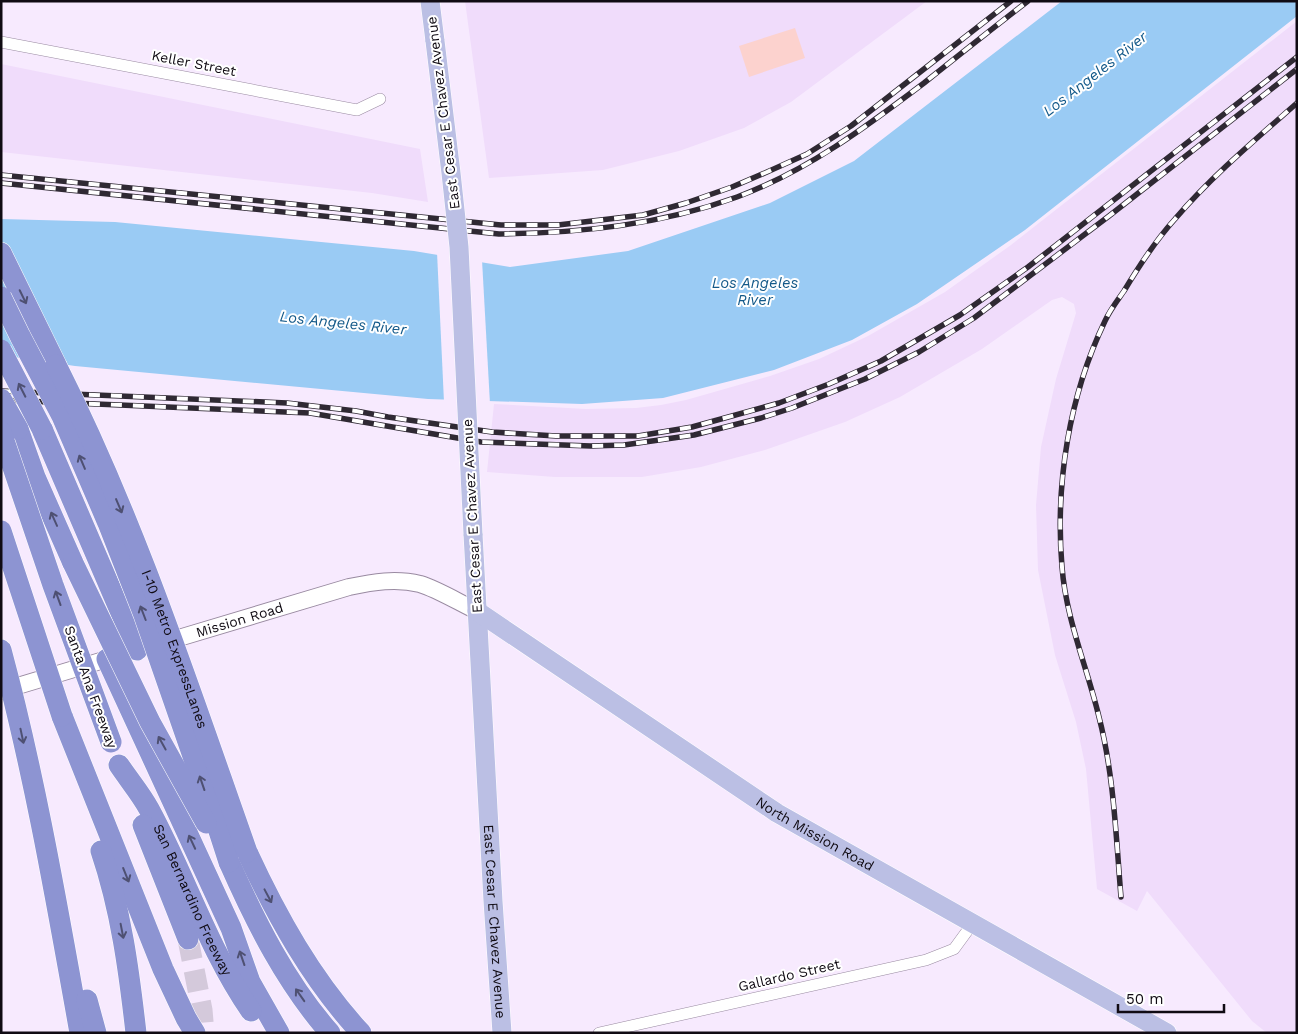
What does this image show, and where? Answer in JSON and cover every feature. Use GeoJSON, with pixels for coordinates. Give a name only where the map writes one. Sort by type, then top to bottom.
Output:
{"type":"FeatureCollection","features":[{"type":"Feature","properties":{"kind":"highway","name":"I-10 Metro ExpressLanes"},"geometry":{"type":"LineString","coordinates":[[1,253],[73,401],[155,593],[238,857],[248,904],[287,976],[330,1033]]}},
{"type":"Feature","properties":{"kind":"highway","name":"I-10 Metro ExpressLanes"},"geometry":{"type":"LineString","coordinates":[[1,296],[62,416],[108,523],[144,615],[218,828],[266,892],[292,939],[321,984],[362,1033]]}},
{"type":"Feature","properties":{"kind":"highway"},"geometry":{"type":"LineString","coordinates":[[1,350],[42,429],[137,650]]}},
{"type":"Feature","properties":{"kind":"highway"},"geometry":{"type":"LineString","coordinates":[[1,399],[18,429],[35,476],[73,563],[146,713],[238,857]]}},
{"type":"Feature","properties":{"kind":"highway","name":"Santa Ana Freeway"},"geometry":{"type":"LineString","coordinates":[[1,432],[53,585],[111,742],[188,939]]}},
{"type":"Feature","properties":{"kind":"highway"},"geometry":{"type":"LineString","coordinates":[[1,531],[62,716],[163,969],[195,1033]]}},
{"type":"Feature","properties":{"kind":"highway"},"geometry":{"type":"LineString","coordinates":[[1,650],[6,689],[96,1033]]}},
{"type":"Feature","properties":{"kind":"highway"},"geometry":{"type":"LineString","coordinates":[[107,659],[231,928],[250,982],[278,1033]]}},
{"type":"Feature","properties":{"kind":"highway"},"geometry":{"type":"LineString","coordinates":[[62,716],[65,744],[112,882],[128,964],[136,1033]]}},
{"type":"Feature","properties":{"kind":"highway","name":"San Bernardino Freeway"},"geometry":{"type":"LineString","coordinates":[[120,765],[149,809],[230,976],[266,1033]]}},
{"type":"Feature","properties":{"kind":"highway"},"geometry":{"type":"LineString","coordinates":[[42,828],[80,1033]]}},
{"type":"Feature","properties":{"kind":"main road","name":"East Cesar E Chavez Avenue"},"geometry":{"type":"LineString","coordinates":[[430,1],[452,173],[459,247],[477,612],[502,1033]]}},
{"type":"Feature","properties":{"kind":"main road","name":"Mission Road"},"geometry":{"type":"LineString","coordinates":[[6,689],[349,587],[375,582],[396,581],[421,584],[477,612]]}},
{"type":"Feature","properties":{"kind":"main road","name":"North Mission Road"},"geometry":{"type":"LineString","coordinates":[[477,612],[777,813],[1167,1033]]}},
{"type":"Feature","properties":{"kind":"street","name":"Keller Street"},"geometry":{"type":"LineString","coordinates":[[1,42],[356,110],[380,99]]}},
{"type":"Feature","properties":{"kind":"street","name":"Gallardo Street"},"geometry":{"type":"LineString","coordinates":[[598,1033],[926,960],[954,949],[972,923]]}},
{"type":"Feature","properties":{"kind":"shaded area"},"geometry":{"type":"Polygon","coordinates":[[[465,1],[927,1],[791,102],[744,128],[679,151],[603,170],[489,178],[465,1]]]}},
{"type":"Feature","properties":{"kind":"shaded area"},"geometry":{"type":"Polygon","coordinates":[[[1297,21],[1297,1033],[1267,1033],[1252,1021],[1147,891],[1137,911],[1097,889],[1086,769],[1076,722],[1055,655],[1038,570],[1036,505],[1041,447],[1056,379],[1076,313],[1074,304],[1062,297],[1052,300],[982,349],[900,397],[845,422],[765,450],[701,467],[642,477],[555,477],[487,472],[494,404],[586,409],[636,408],[661,405],[686,400],[770,376],[819,359],[868,336],[945,292],[1011,245],[1297,21]]]}},
{"type":"Feature","properties":{"kind":"shaded area"},"geometry":{"type":"Polygon","coordinates":[[[795,28],[805,58],[749,77],[739,46],[795,28]]]}},
{"type":"Feature","properties":{"kind":"shaded area"},"geometry":{"type":"Polygon","coordinates":[[[1,64],[420,149],[428,202],[372,193],[1,152],[1,64]]]}},
{"type":"Feature","properties":{"kind":"water","name":"Los Angeles River"},"geometry":{"type":"Polygon","coordinates":[[[1062,1],[1297,1],[1297,16],[1025,230],[917,304],[852,340],[774,370],[663,398],[582,404],[428,399],[75,366],[1,355],[1,219],[115,222],[414,251],[510,267],[628,251],[770,203],[854,161],[1062,1]]]}},
{"type":"Feature","properties":{"kind":"pier"},"geometry":{"type":"Polygon","coordinates":[[[437,252],[482,260],[490,404],[444,402],[437,252]]]}},
{"type":"Feature","properties":{"kind":"tunnel"},"geometry":{"type":"LineString","coordinates":[[188,939],[202,1010],[204,1033]]}},
{"type":"Feature","properties":{"kind":"railway"},"geometry":{"type":"LineString","coordinates":[[1,175],[501,225],[558,225],[643,215],[732,187],[807,154],[851,126],[1011,1]]}},
{"type":"Feature","properties":{"kind":"railway"},"geometry":{"type":"LineString","coordinates":[[1,183],[499,234],[560,232],[649,221],[708,207],[737,197],[812,161],[858,132],[1028,1]]}},
{"type":"Feature","properties":{"kind":"railway"},"geometry":{"type":"LineString","coordinates":[[1,391],[287,403],[356,411],[492,432],[556,436],[638,436],[692,427],[779,403],[829,384],[881,361],[960,315],[1028,267],[1297,57]]}},
{"type":"Feature","properties":{"kind":"railway"},"geometry":{"type":"LineString","coordinates":[[1,400],[310,413],[481,442],[591,446],[624,445],[694,435],[761,418],[792,408],[865,379],[919,352],[974,318],[1109,216],[1297,69]]}},
{"type":"Feature","properties":{"kind":"railway"},"geometry":{"type":"LineString","coordinates":[[1121,897],[1114,806],[1104,739],[1064,586],[1060,536],[1063,472],[1067,441],[1082,379],[1107,317],[1154,244],[1204,188],[1297,103]]}}]}
